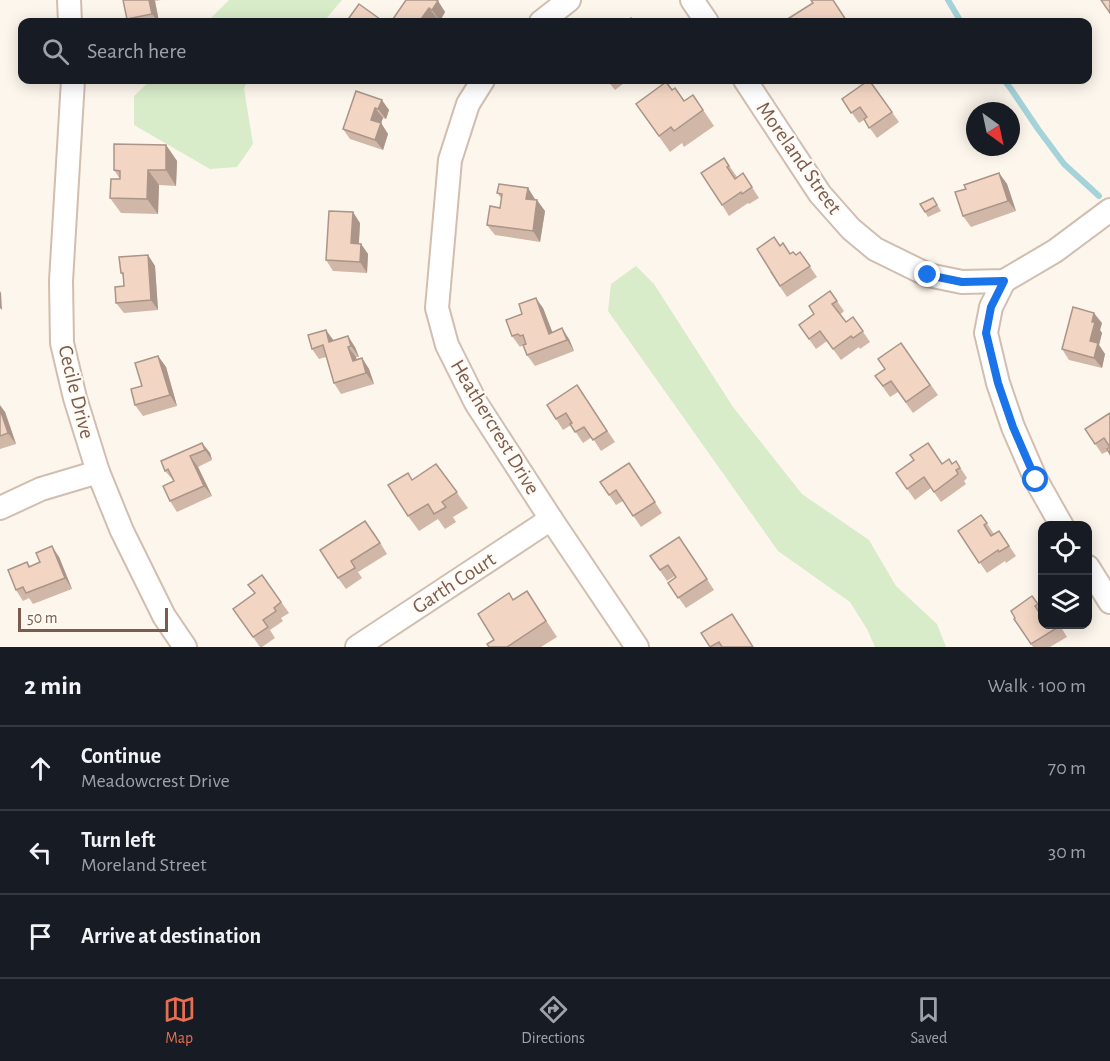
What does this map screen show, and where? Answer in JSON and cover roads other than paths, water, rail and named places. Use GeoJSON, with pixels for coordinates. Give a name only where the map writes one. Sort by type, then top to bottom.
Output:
{"type":"FeatureCollection","features":[{"type":"Feature","properties":{"kind":"street"},"geometry":{"type":"LineString","coordinates":[[69,0],[70,18]]}},
{"type":"Feature","properties":{"kind":"street"},"geometry":{"type":"LineString","coordinates":[[546,18],[569,0]]}},
{"type":"Feature","properties":{"kind":"street"},"geometry":{"type":"LineString","coordinates":[[692,0],[704,18]]}},
{"type":"Feature","properties":{"kind":"street","name":"Cecile Drive"},"geometry":{"type":"LineString","coordinates":[[73,84],[61,281],[62,344],[75,398],[98,472],[122,531],[164,616],[185,647]]}},
{"type":"Feature","properties":{"kind":"street","name":"Heathercrest Drive"},"geometry":{"type":"LineString","coordinates":[[480,84],[468,104],[450,160],[437,308],[447,345],[476,403],[637,647]]}},
{"type":"Feature","properties":{"kind":"street","name":"Moreland Street"},"geometry":{"type":"LineString","coordinates":[[748,84],[820,194],[851,229],[875,249],[928,275],[962,282],[1004,281],[1055,251],[1110,210]]}},
{"type":"Feature","properties":{"kind":"street"},"geometry":{"type":"LineString","coordinates":[[1004,281],[991,307],[986,333],[998,383],[1013,427],[1036,480],[1060,521]]}},
{"type":"Feature","properties":{"kind":"street"},"geometry":{"type":"LineString","coordinates":[[0,508],[41,489],[98,472]]}},
{"type":"Feature","properties":{"kind":"street","name":"Garth Court"},"geometry":{"type":"LineString","coordinates":[[357,647],[551,519]]}},
{"type":"Feature","properties":{"kind":"street"},"geometry":{"type":"LineString","coordinates":[[1092,573],[1110,602]]}},
{"type":"Feature","properties":{"kind":"waterway"},"geometry":{"type":"LineString","coordinates":[[948,0],[959,18]]}},
{"type":"Feature","properties":{"kind":"waterway"},"geometry":{"type":"LineString","coordinates":[[1007,84],[1064,164],[1099,196]]}}]}
